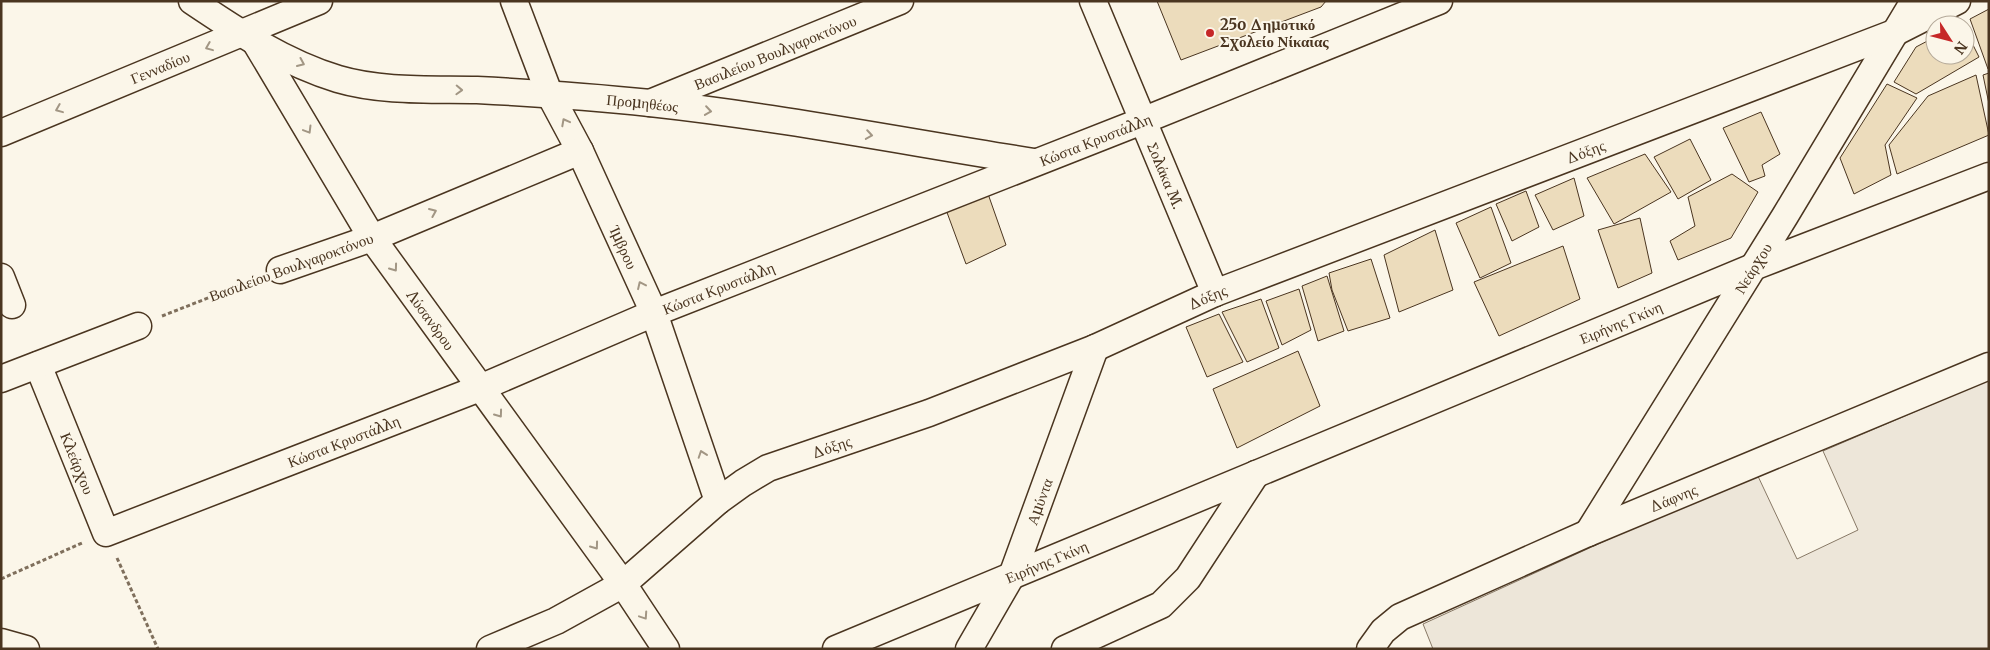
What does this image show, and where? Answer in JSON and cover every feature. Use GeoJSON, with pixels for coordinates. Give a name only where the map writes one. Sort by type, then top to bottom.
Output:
{"type":"FeatureCollection","features":[{"type":"Feature","properties":{"kind":"street","name":"Λύσανδρου"},"geometry":{"type":"LineString","coordinates":[[192,1],[248,38],[372,238],[622,584],[666,649]]}},
{"type":"Feature","properties":{"kind":"street","name":"Γενναδίου"},"geometry":{"type":"LineString","coordinates":[[1,133],[248,38],[319,1]]}},
{"type":"Feature","properties":{"kind":"street","name":"Ίμβρου"},"geometry":{"type":"LineString","coordinates":[[514,1],[549,93],[580,150],[654,313],[718,500]]}},
{"type":"Feature","properties":{"kind":"street","name":"Βασιλείου Βουλγαροκτόνου"},"geometry":{"type":"LineString","coordinates":[[650,103],[900,1]]}},
{"type":"Feature","properties":{"kind":"street","name":"Σολάκα Μ."},"geometry":{"type":"LineString","coordinates":[[1093,1],[1215,294]]}},
{"type":"Feature","properties":{"kind":"street","name":"Κώστα Κρυστάλλη"},"geometry":{"type":"LineString","coordinates":[[106,533],[480,388],[654,313],[1142,121],[1439,1]]}},
{"type":"Feature","properties":{"kind":"street","name":"Νεάρχου"},"geometry":{"type":"LineString","coordinates":[[1588,533],[1753,267],[1914,1]]}},
{"type":"Feature","properties":{"kind":"street","name":"Δόξης"},"geometry":{"type":"LineString","coordinates":[[490,649],[556,621],[622,584],[718,500],[768,468],[929,414],[1095,348],[1215,294],[1894,33],[1957,1]]}},
{"type":"Feature","properties":{"kind":"street","name":"Προμηθέως"},"geometry":{"type":"LineString","coordinates":[[248,38],[337,79],[358,83],[389,87],[549,93],[650,103],[778,121],[1035,162]]}},
{"type":"Feature","properties":{"kind":"street","name":"Βασιλείου Βουλγαροκτόνου"},"geometry":{"type":"LineString","coordinates":[[280,270],[372,238],[580,150]]}},
{"type":"Feature","properties":{"kind":"street","name":"Ειρήνης Γκίνη"},"geometry":{"type":"LineString","coordinates":[[836,649],[1014,573],[1753,267],[1989,176]]}},
{"type":"Feature","properties":{"kind":"street"},"geometry":{"type":"LineString","coordinates":[[1,277],[12,305]]}},
{"type":"Feature","properties":{"kind":"street"},"geometry":{"type":"LineString","coordinates":[[1,379],[138,326]]}},
{"type":"Feature","properties":{"kind":"street","name":"Αμύντα"},"geometry":{"type":"LineString","coordinates":[[969,649],[1014,573],[1095,348]]}},
{"type":"Feature","properties":{"kind":"street","name":"Κλεάρχου"},"geometry":{"type":"LineString","coordinates":[[38,365],[106,533]]}},
{"type":"Feature","properties":{"kind":"street","name":"Δάφνης"},"geometry":{"type":"LineString","coordinates":[[1370,649],[1383,631],[1400,618],[1588,533],[1989,366]]}},
{"type":"Feature","properties":{"kind":"street"},"geometry":{"type":"LineString","coordinates":[[1065,649],[1161,605],[1188,578],[1256,474]]}},
{"type":"Feature","properties":{"kind":"street"},"geometry":{"type":"LineString","coordinates":[[1,642],[26,649]]}},
{"type":"Feature","properties":{"kind":"path","name":"Βασιλείου Βουλγαροκτόνου"},"geometry":{"type":"LineString","coordinates":[[138,326],[280,270]]}},
{"type":"Feature","properties":{"kind":"path"},"geometry":{"type":"LineString","coordinates":[[1,579],[106,533],[158,649]]}},
{"type":"Feature","properties":{"kind":"shaded area"},"geometry":{"type":"Polygon","coordinates":[[[1989,380],[1989,649],[1433,649],[1423,624],[1756,472],[1797,559],[1858,530],[1823,451],[1989,380]]]}},
{"type":"Feature","properties":{"kind":"building","name":"25o Δημοτικό Σχολείο Νίκαιας"},"geometry":{"type":"Polygon","coordinates":[[[1157,1],[1326,1],[1321,7],[1181,60],[1157,1]]]}},
{"type":"Feature","properties":{"kind":"building"},"geometry":{"type":"Polygon","coordinates":[[[1989,9],[1989,69],[1975,33],[1975,16],[1989,9]]]}},
{"type":"Feature","properties":{"kind":"building"},"geometry":{"type":"Polygon","coordinates":[[[1925,42],[1925,65],[1965,65],[1916,94],[1894,82],[1916,47],[1925,42]]]}},
{"type":"Feature","properties":{"kind":"building"},"geometry":{"type":"Polygon","coordinates":[[[1975,49],[1979,57],[1975,59],[1975,49]]]}},
{"type":"Feature","properties":{"kind":"building"},"geometry":{"type":"Polygon","coordinates":[[[1989,73],[1989,104],[1983,75],[1989,73]]]}},
{"type":"Feature","properties":{"kind":"building"},"geometry":{"type":"Polygon","coordinates":[[[1976,75],[1989,135],[1897,174],[1889,145],[1928,96],[1976,75]]]}},
{"type":"Feature","properties":{"kind":"building"},"geometry":{"type":"Polygon","coordinates":[[[1887,84],[1917,98],[1885,145],[1891,175],[1854,194],[1840,158],[1887,84]]]}},
{"type":"Feature","properties":{"kind":"building"},"geometry":{"type":"Polygon","coordinates":[[[1761,112],[1780,154],[1762,165],[1765,176],[1749,182],[1723,128],[1761,112]]]}},
{"type":"Feature","properties":{"kind":"building"},"geometry":{"type":"Polygon","coordinates":[[[1690,139],[1711,180],[1678,199],[1654,157],[1690,139]]]}},
{"type":"Feature","properties":{"kind":"building"},"geometry":{"type":"Polygon","coordinates":[[[1645,154],[1671,192],[1614,224],[1587,178],[1645,154]]]}},
{"type":"Feature","properties":{"kind":"building"},"geometry":{"type":"Polygon","coordinates":[[[1732,174],[1758,192],[1731,238],[1678,260],[1670,241],[1695,226],[1688,197],[1732,174]]]}},
{"type":"Feature","properties":{"kind":"building"},"geometry":{"type":"Polygon","coordinates":[[[1574,178],[1584,216],[1553,230],[1535,195],[1574,178]]]}},
{"type":"Feature","properties":{"kind":"building"},"geometry":{"type":"Polygon","coordinates":[[[987,191],[1006,245],[966,264],[945,207],[987,191]]]}},
{"type":"Feature","properties":{"kind":"building"},"geometry":{"type":"Polygon","coordinates":[[[1526,191],[1539,227],[1512,241],[1496,204],[1526,191]]]}},
{"type":"Feature","properties":{"kind":"building"},"geometry":{"type":"Polygon","coordinates":[[[1491,207],[1511,263],[1480,278],[1456,223],[1491,207]]]}},
{"type":"Feature","properties":{"kind":"building"},"geometry":{"type":"Polygon","coordinates":[[[1640,218],[1652,273],[1618,288],[1598,230],[1640,218]]]}},
{"type":"Feature","properties":{"kind":"building"},"geometry":{"type":"Polygon","coordinates":[[[1435,230],[1453,290],[1399,312],[1384,255],[1435,230]]]}},
{"type":"Feature","properties":{"kind":"building"},"geometry":{"type":"Polygon","coordinates":[[[1563,246],[1580,299],[1499,336],[1474,282],[1563,246]]]}},
{"type":"Feature","properties":{"kind":"building"},"geometry":{"type":"Polygon","coordinates":[[[1371,259],[1390,318],[1348,331],[1332,290],[1329,273],[1371,259]]]}},
{"type":"Feature","properties":{"kind":"building"},"geometry":{"type":"Polygon","coordinates":[[[1327,276],[1344,331],[1318,341],[1302,286],[1327,276]]]}},
{"type":"Feature","properties":{"kind":"building"},"geometry":{"type":"Polygon","coordinates":[[[1299,289],[1311,330],[1282,345],[1266,301],[1299,289]]]}},
{"type":"Feature","properties":{"kind":"building"},"geometry":{"type":"Polygon","coordinates":[[[1261,299],[1279,348],[1247,362],[1222,312],[1261,299]]]}},
{"type":"Feature","properties":{"kind":"building"},"geometry":{"type":"Polygon","coordinates":[[[1219,314],[1243,362],[1207,377],[1186,327],[1219,314]]]}},
{"type":"Feature","properties":{"kind":"building"},"geometry":{"type":"Polygon","coordinates":[[[1298,351],[1320,406],[1237,448],[1213,389],[1298,351]]]}},
{"type":"Feature","properties":{"kind":"place","name":"25o Δημοτικό Σχολείο Νίκαιας"},"geometry":{"type":"Point","coordinates":[1210,33]}}]}
